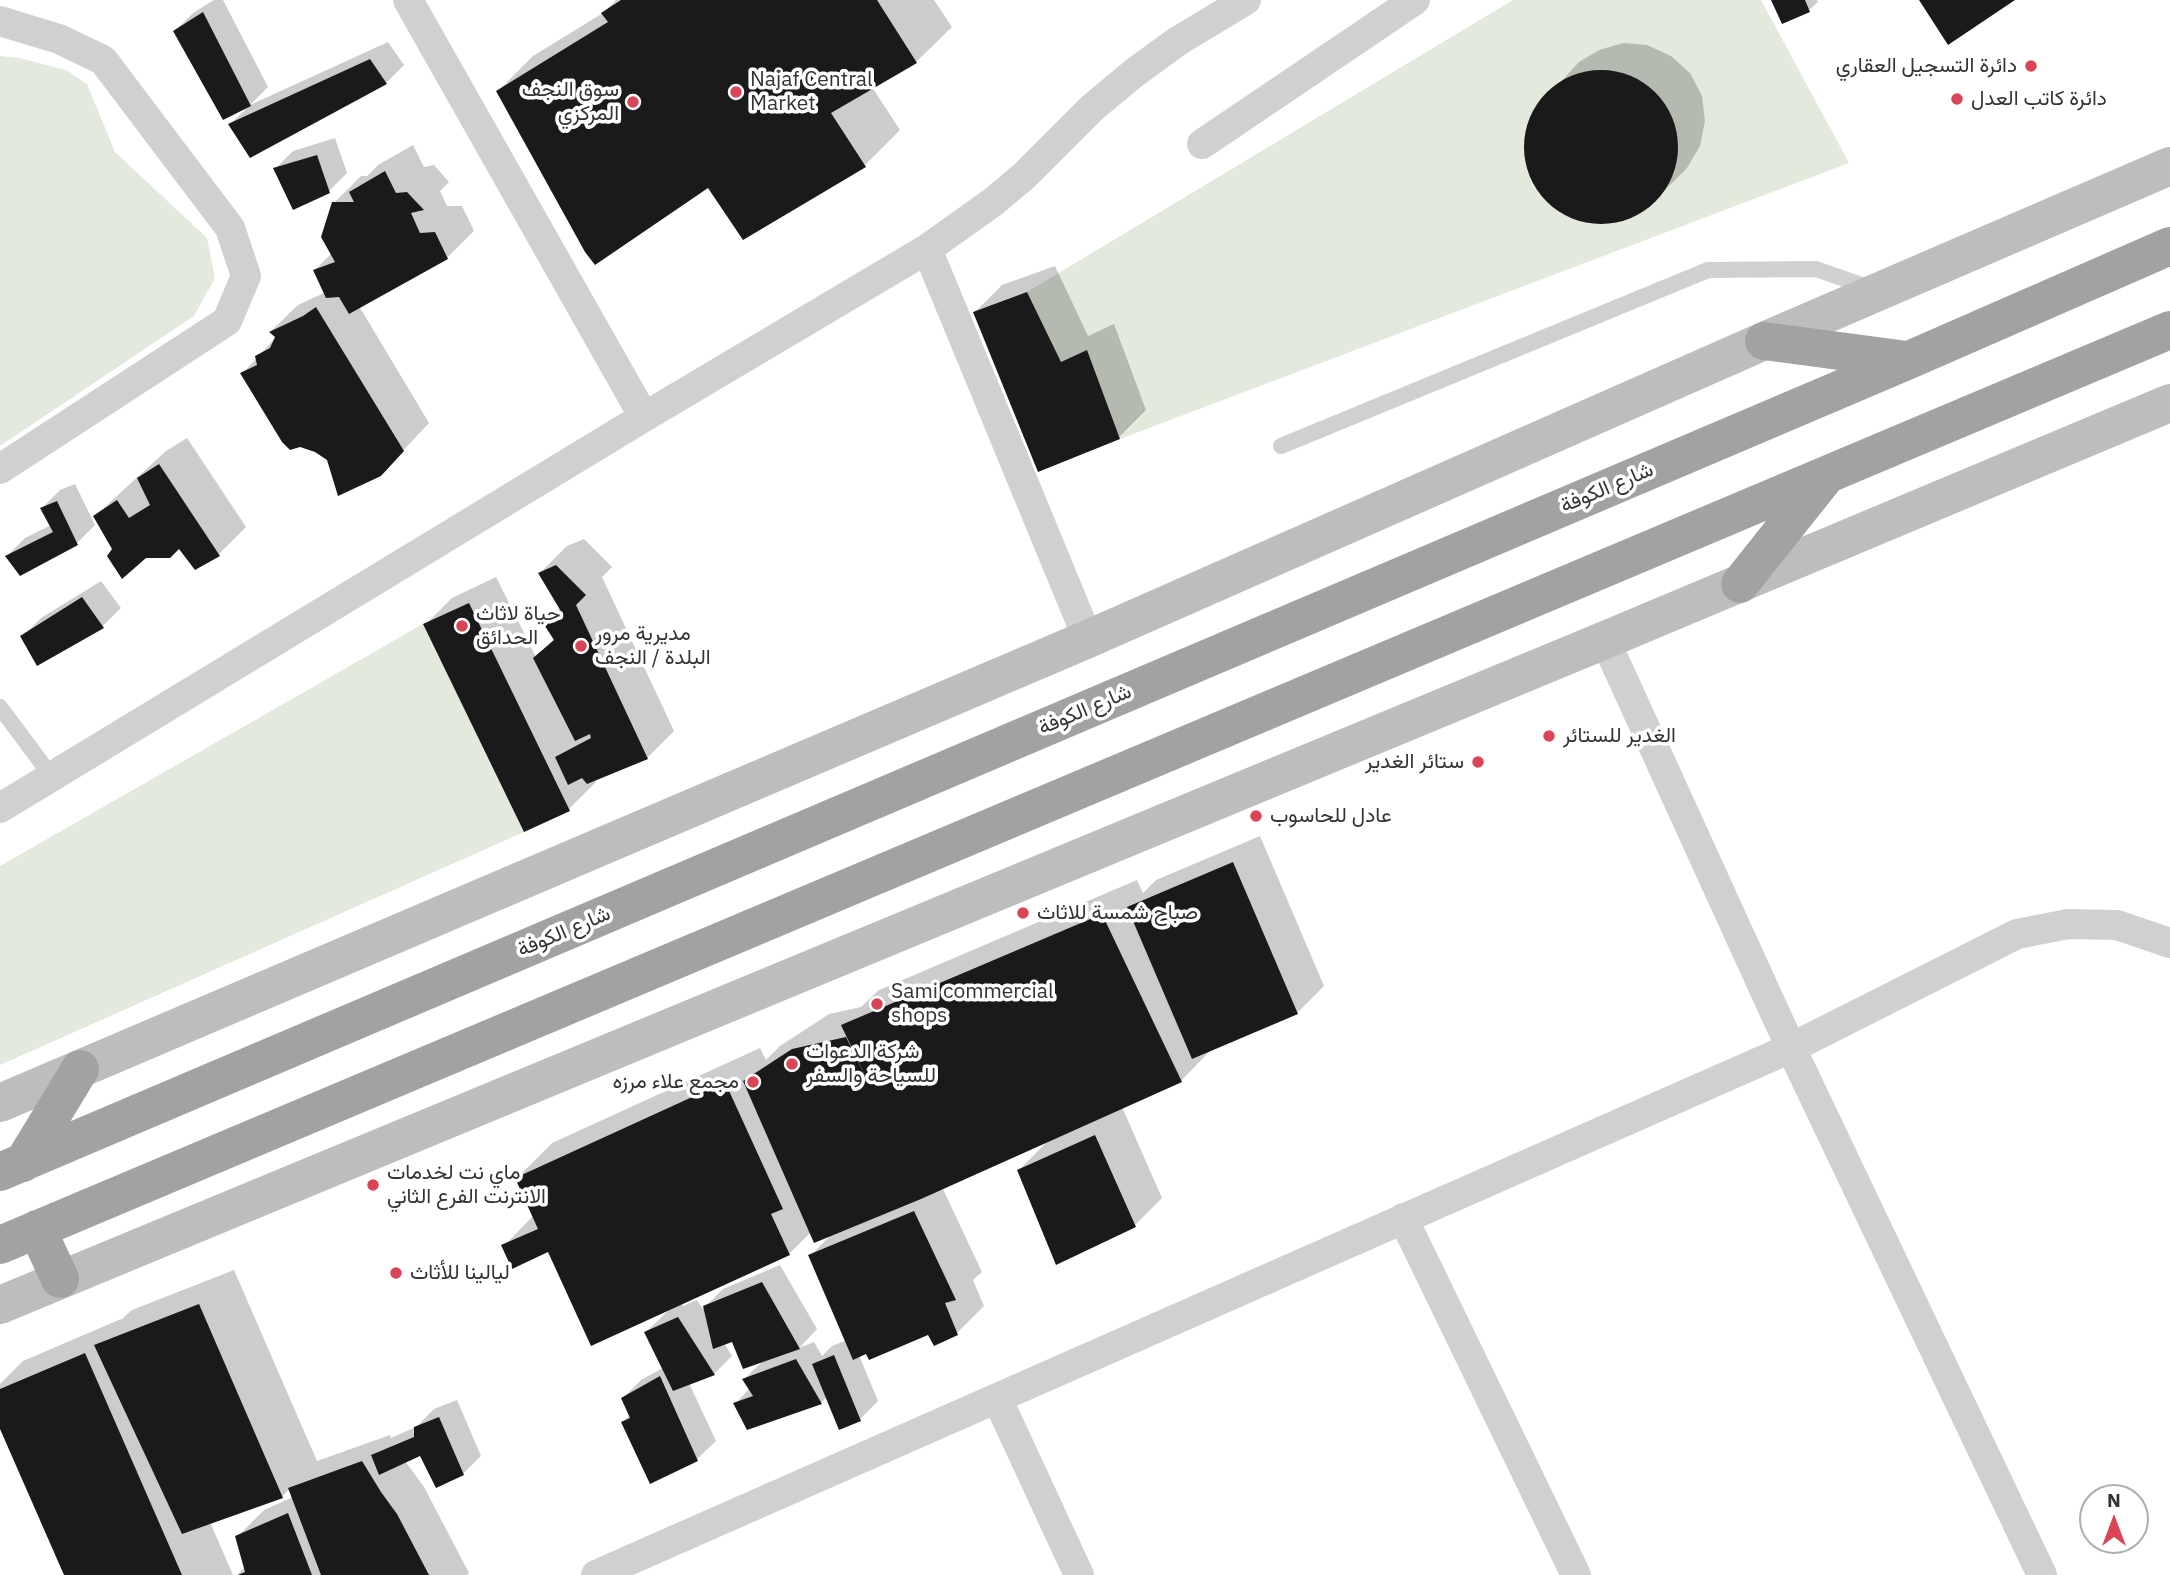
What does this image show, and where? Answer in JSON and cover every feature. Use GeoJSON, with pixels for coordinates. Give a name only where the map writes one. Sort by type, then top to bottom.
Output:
{"type":"FeatureCollection","features":[{"type":"Feature","properties":{"kind":"highway","name":"شارع الكوفة"},"geometry":{"type":"LineString","coordinates":[[11,1167],[1909,360],[2170,246]]}},
{"type":"Feature","properties":{"kind":"highway"},"geometry":{"type":"LineString","coordinates":[[0,1245],[2170,330]]}},
{"type":"Feature","properties":{"kind":"highway"},"geometry":{"type":"LineString","coordinates":[[1764,341],[1909,360]]}},
{"type":"Feature","properties":{"kind":"highway"},"geometry":{"type":"LineString","coordinates":[[1740,584],[1830,472]]}},
{"type":"Feature","properties":{"kind":"highway"},"geometry":{"type":"LineString","coordinates":[[11,1167],[80,1069]]}},
{"type":"Feature","properties":{"kind":"highway"},"geometry":{"type":"LineString","coordinates":[[37,1229],[60,1279]]}},
{"type":"Feature","properties":{"kind":"main road"},"geometry":{"type":"LineString","coordinates":[[0,1103],[1088,639],[1764,341],[2170,166]]}},
{"type":"Feature","properties":{"kind":"main road"},"geometry":{"type":"LineString","coordinates":[[0,1304],[2167,407]]}},
{"type":"Feature","properties":{"kind":"street"},"geometry":{"type":"LineString","coordinates":[[408,0],[644,417]]}},
{"type":"Feature","properties":{"kind":"street"},"geometry":{"type":"LineString","coordinates":[[0,808],[644,417],[927,249],[993,202],[1024,176],[1092,108],[1133,73],[1178,41],[1246,0]]}},
{"type":"Feature","properties":{"kind":"street"},"geometry":{"type":"LineString","coordinates":[[1202,144],[1415,0]]}},
{"type":"Feature","properties":{"kind":"street"},"geometry":{"type":"LineString","coordinates":[[0,21],[59,39],[103,60],[230,228],[246,276],[227,321],[0,469]]}},
{"type":"Feature","properties":{"kind":"street"},"geometry":{"type":"LineString","coordinates":[[927,249],[1088,639]]}},
{"type":"Feature","properties":{"kind":"street"},"geometry":{"type":"LineString","coordinates":[[1605,640],[1791,1048],[2042,1575]]}},
{"type":"Feature","properties":{"kind":"street"},"geometry":{"type":"LineString","coordinates":[[611,1572],[997,1398],[1791,1048],[2017,934],[2068,924],[2118,925],[2170,943]]}},
{"type":"Feature","properties":{"kind":"street"},"geometry":{"type":"LineString","coordinates":[[1403,1219],[1576,1575]]}},
{"type":"Feature","properties":{"kind":"street"},"geometry":{"type":"LineString","coordinates":[[997,1398],[1079,1575]]}},
{"type":"Feature","properties":{"kind":"lane"},"geometry":{"type":"LineString","coordinates":[[1281,446],[1708,270],[1816,269],[1879,291]]}},
{"type":"Feature","properties":{"kind":"lane"},"geometry":{"type":"LineString","coordinates":[[0,707],[52,777]]}},
{"type":"Feature","properties":{"kind":"shaded area"},"geometry":{"type":"Polygon","coordinates":[[[1513,0],[1761,0],[1849,163],[1120,439],[1087,351],[1061,362],[1027,292],[1513,0]]]}},
{"type":"Feature","properties":{"kind":"shaded area"},"geometry":{"type":"Polygon","coordinates":[[[0,56],[66,70],[87,84],[115,152],[207,238],[215,278],[194,316],[0,446],[0,56]]]}},
{"type":"Feature","properties":{"kind":"shaded area"},"geometry":{"type":"Polygon","coordinates":[[[423,624],[524,832],[0,1065],[0,866],[423,624]]]}},
{"type":"Feature","properties":{"kind":"building"},"geometry":{"type":"Polygon","coordinates":[[[621,0],[877,0],[917,63],[831,113],[866,167],[743,240],[708,188],[595,265],[585,252],[496,91],[608,22],[601,13],[621,0]]]}},
{"type":"Feature","properties":{"kind":"building"},"geometry":{"type":"Polygon","coordinates":[[[1771,0],[1805,0],[1810,12],[1782,24],[1771,0]]]}},
{"type":"Feature","properties":{"kind":"building"},"geometry":{"type":"Polygon","coordinates":[[[1919,0],[2015,0],[1948,45],[1919,0]]]}},
{"type":"Feature","properties":{"kind":"building"},"geometry":{"type":"Polygon","coordinates":[[[203,12],[251,106],[223,120],[173,31],[203,12]]]}},
{"type":"Feature","properties":{"kind":"building"},"geometry":{"type":"Polygon","coordinates":[[[370,59],[387,84],[250,158],[228,124],[370,59]]]}},
{"type":"Feature","properties":{"kind":"building"},"geometry":{"type":"Polygon","coordinates":[[[1601,70],[1630,76],[1655,93],[1672,118],[1678,147],[1672,176],[1655,201],[1630,218],[1601,224],[1572,218],[1547,201],[1530,176],[1524,147],[1530,118],[1547,93],[1572,76],[1601,70]]]}},
{"type":"Feature","properties":{"kind":"building"},"geometry":{"type":"Polygon","coordinates":[[[317,155],[330,193],[293,210],[273,168],[317,155]]]}},
{"type":"Feature","properties":{"kind":"building"},"geometry":{"type":"Polygon","coordinates":[[[385,171],[396,193],[407,192],[424,210],[411,213],[420,233],[435,232],[448,259],[349,314],[339,297],[326,298],[313,270],[335,262],[321,237],[332,202],[354,202],[349,192],[385,171]]]}},
{"type":"Feature","properties":{"kind":"building"},"geometry":{"type":"Polygon","coordinates":[[[1027,292],[1061,362],[1087,350],[1120,439],[1038,472],[973,312],[1027,292]]]}},
{"type":"Feature","properties":{"kind":"building"},"geometry":{"type":"Polygon","coordinates":[[[316,307],[404,451],[381,476],[338,496],[327,460],[300,447],[290,450],[282,442],[240,373],[257,365],[255,356],[270,348],[275,337],[269,332],[316,307]]]}},
{"type":"Feature","properties":{"kind":"building"},"geometry":{"type":"Polygon","coordinates":[[[159,464],[220,556],[195,570],[179,549],[170,558],[146,558],[122,579],[107,556],[112,549],[93,516],[117,500],[129,518],[150,505],[137,478],[159,464]]]}},
{"type":"Feature","properties":{"kind":"building"},"geometry":{"type":"Polygon","coordinates":[[[57,501],[78,545],[20,576],[5,556],[53,532],[40,508],[57,501]]]}},
{"type":"Feature","properties":{"kind":"building"},"geometry":{"type":"Polygon","coordinates":[[[556,565],[586,595],[576,605],[648,759],[587,784],[582,778],[568,785],[555,757],[591,738],[590,734],[575,741],[533,658],[554,640],[543,623],[562,613],[538,573],[556,565]]]}},
{"type":"Feature","properties":{"kind":"building"},"geometry":{"type":"Polygon","coordinates":[[[82,597],[104,628],[37,666],[20,636],[82,597]]]}},
{"type":"Feature","properties":{"kind":"building"},"geometry":{"type":"Polygon","coordinates":[[[469,603],[570,811],[524,832],[423,624],[469,603]]]}},
{"type":"Feature","properties":{"kind":"building"},"geometry":{"type":"Polygon","coordinates":[[[1233,862],[1298,1014],[1192,1059],[1127,907],[1233,862]]]}},
{"type":"Feature","properties":{"kind":"building"},"geometry":{"type":"Polygon","coordinates":[[[1102,914],[1182,1082],[921,1199],[814,1243],[743,1081],[792,1049],[846,1037],[868,1082],[841,1025],[1102,914]]]}},
{"type":"Feature","properties":{"kind":"building"},"geometry":{"type":"Polygon","coordinates":[[[725,1082],[783,1209],[771,1214],[790,1255],[591,1346],[548,1252],[512,1269],[501,1245],[538,1229],[515,1178],[725,1082]]]}},
{"type":"Feature","properties":{"kind":"building"},"geometry":{"type":"Polygon","coordinates":[[[1095,1135],[1136,1227],[1056,1265],[1017,1170],[1095,1135]]]}},
{"type":"Feature","properties":{"kind":"building"},"geometry":{"type":"Polygon","coordinates":[[[914,1211],[956,1300],[945,1303],[958,1335],[934,1346],[928,1335],[869,1360],[866,1354],[853,1360],[808,1255],[914,1211]]]}},
{"type":"Feature","properties":{"kind":"building"},"geometry":{"type":"Polygon","coordinates":[[[762,1282],[800,1349],[743,1369],[732,1342],[713,1349],[703,1306],[762,1282]]]}},
{"type":"Feature","properties":{"kind":"building"},"geometry":{"type":"Polygon","coordinates":[[[199,1304],[283,1498],[182,1534],[94,1345],[199,1304]]]}},
{"type":"Feature","properties":{"kind":"building"},"geometry":{"type":"Polygon","coordinates":[[[678,1317],[715,1375],[673,1391],[644,1332],[678,1317]]]}},
{"type":"Feature","properties":{"kind":"building"},"geometry":{"type":"Polygon","coordinates":[[[85,1353],[182,1575],[64,1575],[0,1429],[0,1389],[85,1353]]]}},
{"type":"Feature","properties":{"kind":"building"},"geometry":{"type":"Polygon","coordinates":[[[834,1355],[861,1421],[839,1430],[812,1364],[834,1355]]]}},
{"type":"Feature","properties":{"kind":"building"},"geometry":{"type":"Polygon","coordinates":[[[796,1359],[822,1404],[747,1430],[733,1403],[753,1396],[742,1379],[796,1359]]]}},
{"type":"Feature","properties":{"kind":"building"},"geometry":{"type":"Polygon","coordinates":[[[660,1376],[698,1461],[650,1484],[621,1422],[630,1418],[621,1398],[660,1376]]]}},
{"type":"Feature","properties":{"kind":"building"},"geometry":{"type":"Polygon","coordinates":[[[439,1417],[464,1475],[436,1488],[420,1456],[379,1475],[371,1455],[414,1437],[414,1427],[439,1417]]]}},
{"type":"Feature","properties":{"kind":"building"},"geometry":{"type":"Polygon","coordinates":[[[362,1461],[397,1514],[429,1575],[321,1575],[288,1488],[362,1461]]]}},
{"type":"Feature","properties":{"kind":"building"},"geometry":{"type":"Polygon","coordinates":[[[288,1513],[312,1575],[238,1575],[245,1572],[235,1536],[288,1513]]]}},
{"type":"Feature","properties":{"kind":"place","name":"دائرة التسجيل العقاري"},"geometry":{"type":"Point","coordinates":[2031,66]}},
{"type":"Feature","properties":{"kind":"place","name":"Najaf Central Market"},"geometry":{"type":"Point","coordinates":[736,92]}},
{"type":"Feature","properties":{"kind":"place","name":"دائرة كاتب العدل"},"geometry":{"type":"Point","coordinates":[1957,99]}},
{"type":"Feature","properties":{"kind":"place","name":"سوق النجف المركزي"},"geometry":{"type":"Point","coordinates":[633,102]}},
{"type":"Feature","properties":{"kind":"place","name":"حياة لاثاث الحدائق"},"geometry":{"type":"Point","coordinates":[462,626]}},
{"type":"Feature","properties":{"kind":"place","name":"مديرية مرور البلدة / النجف"},"geometry":{"type":"Point","coordinates":[581,646]}},
{"type":"Feature","properties":{"kind":"place","name":"الغدير للستائر"},"geometry":{"type":"Point","coordinates":[1549,736]}},
{"type":"Feature","properties":{"kind":"place","name":"ستائر الغدير"},"geometry":{"type":"Point","coordinates":[1478,762]}},
{"type":"Feature","properties":{"kind":"place","name":"عادل للحاسوب"},"geometry":{"type":"Point","coordinates":[1256,816]}},
{"type":"Feature","properties":{"kind":"place","name":"صباح شمسة للاثاث"},"geometry":{"type":"Point","coordinates":[1023,913]}},
{"type":"Feature","properties":{"kind":"place","name":"Sami commercial shops"},"geometry":{"type":"Point","coordinates":[877,1004]}},
{"type":"Feature","properties":{"kind":"place","name":"شركة الدعوات للسياحة والسفر"},"geometry":{"type":"Point","coordinates":[792,1064]}},
{"type":"Feature","properties":{"kind":"place","name":"مجمع علاء مرزه"},"geometry":{"type":"Point","coordinates":[753,1082]}},
{"type":"Feature","properties":{"kind":"place","name":"ماي نت لخدمات الانترنت الفرع الثاني"},"geometry":{"type":"Point","coordinates":[373,1185]}},
{"type":"Feature","properties":{"kind":"place","name":"ليالينا للأثاث"},"geometry":{"type":"Point","coordinates":[396,1273]}}]}
